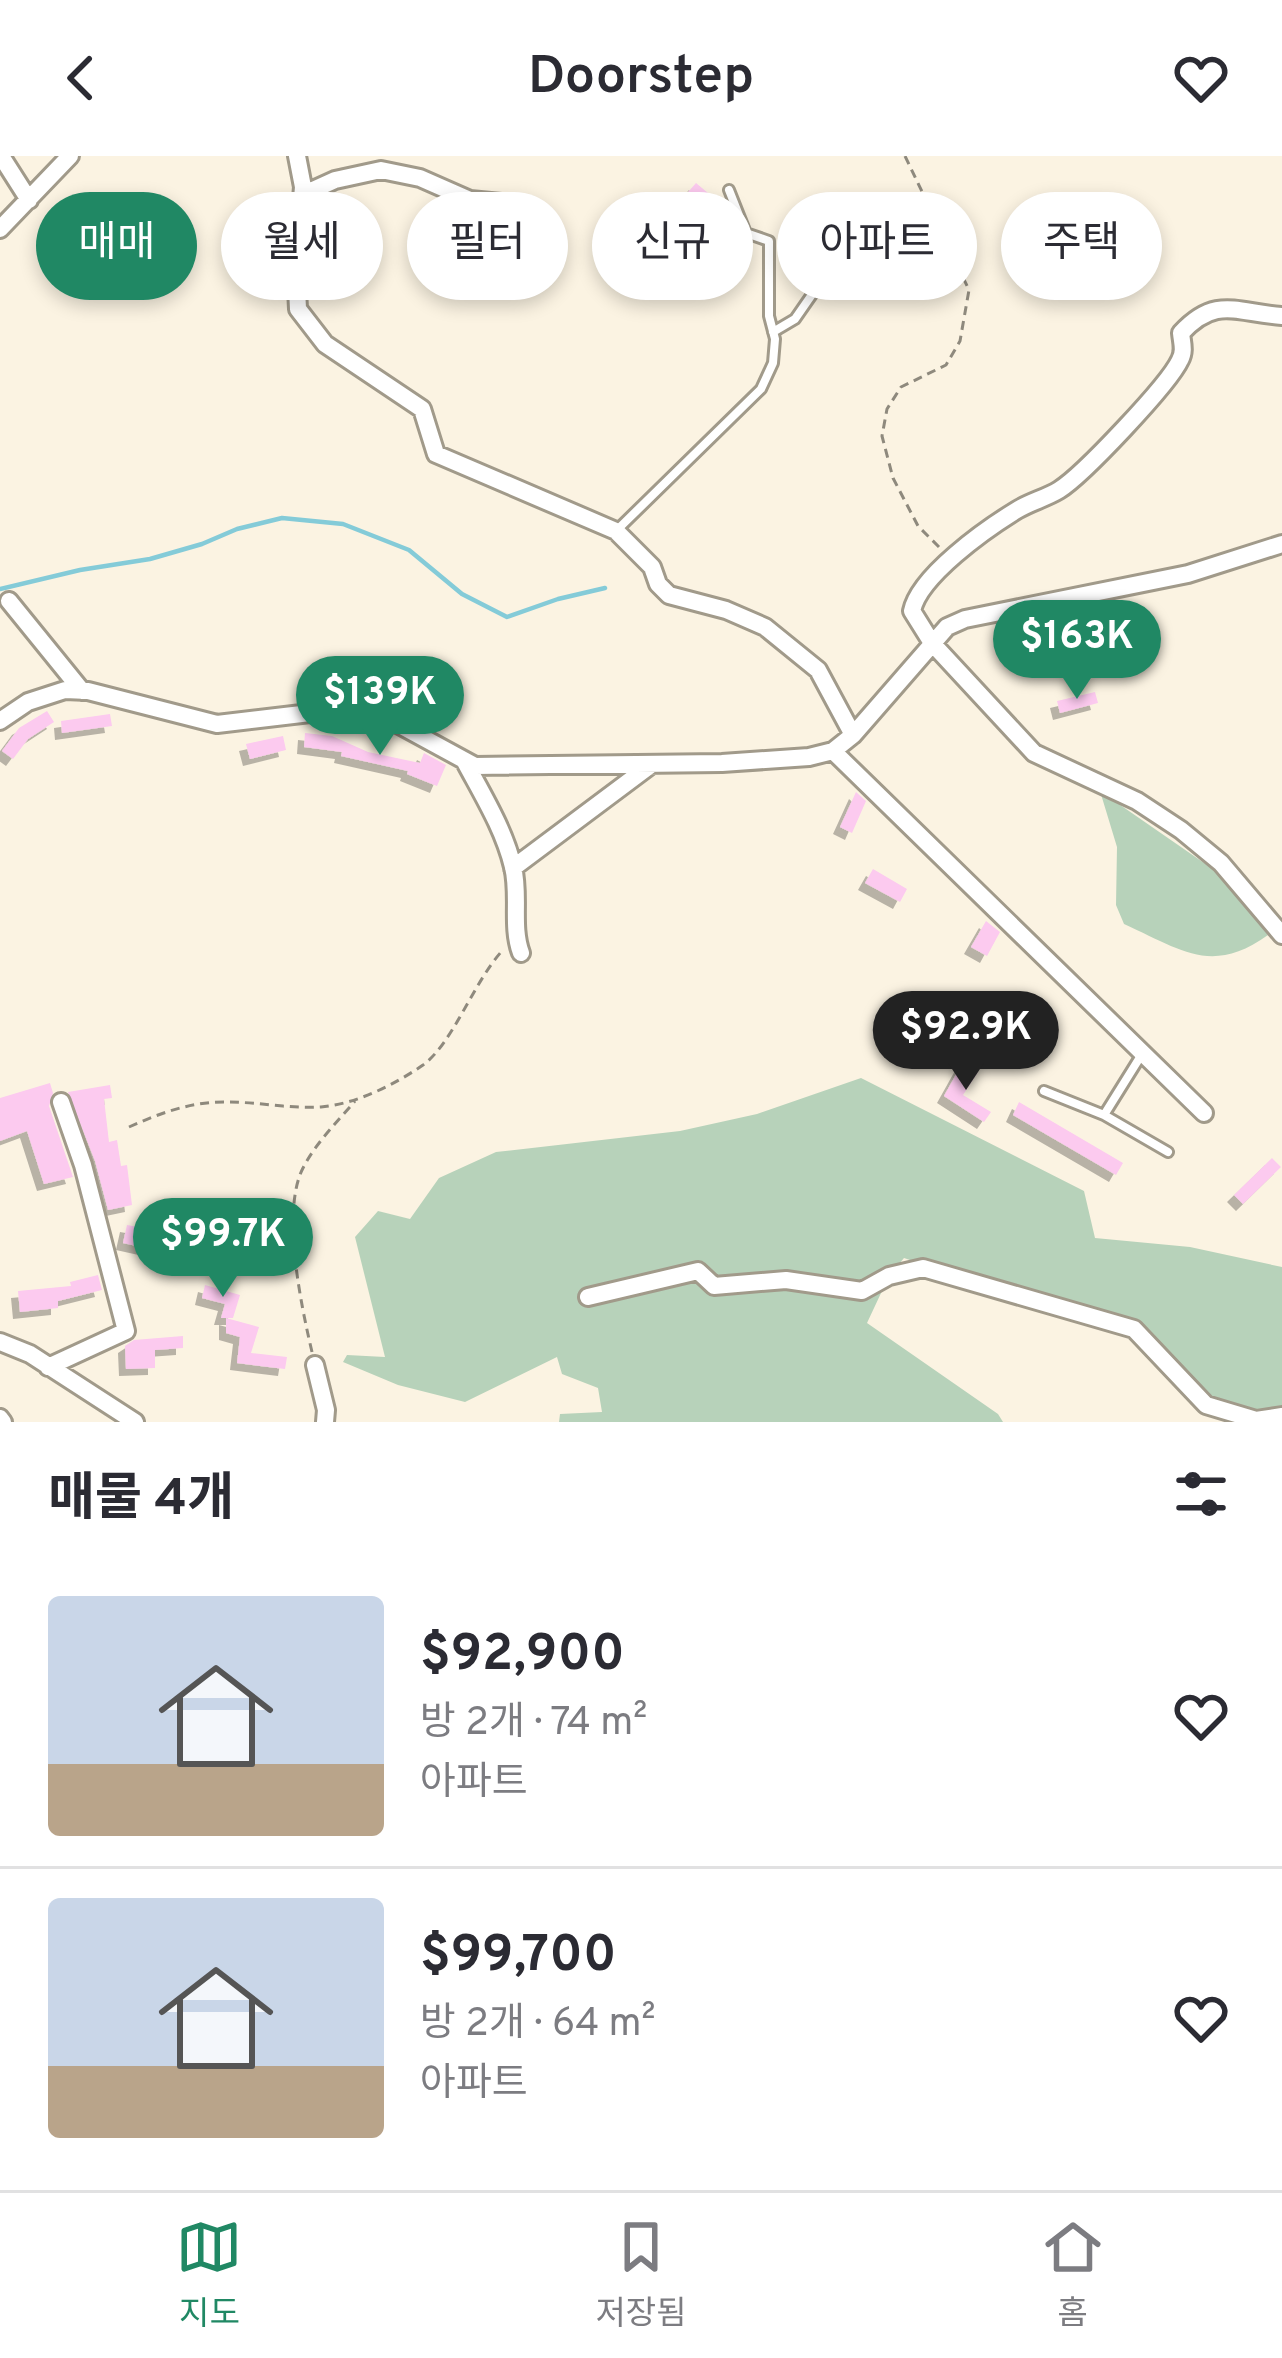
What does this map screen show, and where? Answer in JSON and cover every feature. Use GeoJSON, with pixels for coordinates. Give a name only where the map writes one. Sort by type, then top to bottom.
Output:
{"type":"FeatureCollection","features":[{"type":"Feature","properties":{"kind":"street"},"geometry":{"type":"LineString","coordinates":[[2,156],[29,200]]}},
{"type":"Feature","properties":{"kind":"street"},"geometry":{"type":"LineString","coordinates":[[0,229],[70,156]]}},
{"type":"Feature","properties":{"kind":"street"},"geometry":{"type":"LineString","coordinates":[[297,156],[302,192]]}},
{"type":"Feature","properties":{"kind":"street"},"geometry":{"type":"LineString","coordinates":[[309,192],[335,180],[380,170],[420,178],[452,192]]}},
{"type":"Feature","properties":{"kind":"street"},"geometry":{"type":"LineString","coordinates":[[298,300],[298,309],[325,344],[422,409],[436,454],[616,531],[652,567],[658,584],[669,595],[726,610],[765,627],[818,670],[853,735]]}},
{"type":"Feature","properties":{"kind":"street"},"geometry":{"type":"LineString","coordinates":[[1282,316],[1215,307],[1196,317],[1181,333],[1184,355],[1167,380],[1106,447],[1062,488],[1018,510],[955,558],[915,595],[912,611],[932,643],[1034,753],[1137,800],[1181,830],[1221,863],[1282,935]]}},
{"type":"Feature","properties":{"kind":"street"},"geometry":{"type":"LineString","coordinates":[[0,721],[28,702],[65,690],[218,724],[328,711],[385,717],[475,766],[809,757],[833,751],[853,735],[946,627],[964,619],[1187,574],[1282,544]]}},
{"type":"Feature","properties":{"kind":"street"},"geometry":{"type":"LineString","coordinates":[[9,601],[82,691]]}},
{"type":"Feature","properties":{"kind":"street"},"geometry":{"type":"LineString","coordinates":[[833,751],[1204,1112]]}},
{"type":"Feature","properties":{"kind":"street"},"geometry":{"type":"LineString","coordinates":[[464,760],[496,821],[513,868],[518,945]]}},
{"type":"Feature","properties":{"kind":"street"},"geometry":{"type":"LineString","coordinates":[[513,868],[653,764]]}},
{"type":"Feature","properties":{"kind":"street"},"geometry":{"type":"LineString","coordinates":[[48,1367],[126,1331],[62,1102]]}},
{"type":"Feature","properties":{"kind":"street"},"geometry":{"type":"LineString","coordinates":[[588,1297],[698,1271],[714,1286],[785,1280],[862,1291],[889,1276],[923,1268],[1134,1329],[1206,1405],[1256,1420],[1282,1416]]}},
{"type":"Feature","properties":{"kind":"street"},"geometry":{"type":"LineString","coordinates":[[0,1342],[135,1422]]}},
{"type":"Feature","properties":{"kind":"street"},"geometry":{"type":"LineString","coordinates":[[315,1365],[326,1422]]}},
{"type":"Feature","properties":{"kind":"lane"},"geometry":{"type":"LineString","coordinates":[[616,531],[761,389],[772,362],[769,241],[746,233],[729,190]]}},
{"type":"Feature","properties":{"kind":"lane"},"geometry":{"type":"LineString","coordinates":[[773,332],[795,319],[808,300]]}},
{"type":"Feature","properties":{"kind":"lane"},"geometry":{"type":"LineString","coordinates":[[1105,1115],[1142,1053]]}},
{"type":"Feature","properties":{"kind":"lane"},"geometry":{"type":"LineString","coordinates":[[1044,1091],[1105,1115],[1168,1152]]}},
{"type":"Feature","properties":{"kind":"path"},"geometry":{"type":"LineString","coordinates":[[905,156],[969,290],[960,341],[946,364],[901,387],[886,409],[882,436],[892,478],[917,526],[932,544],[955,558]]}},
{"type":"Feature","properties":{"kind":"path"},"geometry":{"type":"LineString","coordinates":[[129,1127],[164,1111],[222,1101],[320,1107],[356,1100],[427,1063],[459,1019],[481,974],[518,945]]}},
{"type":"Feature","properties":{"kind":"path"},"geometry":{"type":"LineString","coordinates":[[315,1365],[297,1292],[291,1208],[302,1168],[356,1100]]}},
{"type":"Feature","properties":{"kind":"green space"},"geometry":{"type":"Polygon","coordinates":[[[1100,791],[1220,874],[1268,935],[1248,947],[1212,956],[1179,949],[1124,924],[1116,905],[1117,847],[1100,791]]]}},
{"type":"Feature","properties":{"kind":"green space"},"geometry":{"type":"Polygon","coordinates":[[[861,1078],[1084,1191],[1095,1238],[1190,1247],[1282,1267],[1282,1411],[1261,1414],[1216,1401],[1162,1353],[1139,1323],[993,1288],[904,1258],[889,1276],[867,1323],[1003,1422],[559,1422],[560,1414],[602,1412],[598,1388],[562,1374],[557,1357],[465,1402],[398,1385],[343,1362],[347,1355],[385,1357],[355,1237],[378,1211],[410,1219],[439,1178],[496,1152],[680,1131],[757,1114],[861,1078]]]}},
{"type":"Feature","properties":{"kind":"building"},"geometry":{"type":"Polygon","coordinates":[[[1095,692],[1098,703],[1060,713],[1057,701],[1095,692]]]}},
{"type":"Feature","properties":{"kind":"building"},"geometry":{"type":"Polygon","coordinates":[[[47,711],[54,722],[28,739],[13,759],[2,751],[19,728],[47,711]]]}},
{"type":"Feature","properties":{"kind":"building"},"geometry":{"type":"Polygon","coordinates":[[[110,714],[112,726],[62,733],[61,721],[110,714]]]}},
{"type":"Feature","properties":{"kind":"building"},"geometry":{"type":"Polygon","coordinates":[[[305,733],[332,736],[368,752],[420,763],[424,753],[446,765],[437,786],[408,771],[341,756],[342,752],[304,747],[305,733]]]}},
{"type":"Feature","properties":{"kind":"building"},"geometry":{"type":"Polygon","coordinates":[[[283,736],[286,750],[250,759],[246,744],[283,736]]]}},
{"type":"Feature","properties":{"kind":"building"},"geometry":{"type":"Polygon","coordinates":[[[856,792],[866,801],[852,833],[840,827],[856,792]]]}},
{"type":"Feature","properties":{"kind":"building"},"geometry":{"type":"Polygon","coordinates":[[[873,869],[907,889],[900,902],[865,883],[873,869]]]}},
{"type":"Feature","properties":{"kind":"building"},"geometry":{"type":"Polygon","coordinates":[[[986,921],[1000,932],[987,956],[971,947],[986,921]]]}},
{"type":"Feature","properties":{"kind":"building"},"geometry":{"type":"Polygon","coordinates":[[[963,1062],[978,1072],[963,1095],[991,1112],[984,1122],[944,1096],[963,1062]]]}},
{"type":"Feature","properties":{"kind":"building"},"geometry":{"type":"Polygon","coordinates":[[[50,1083],[49,1106],[73,1177],[44,1184],[27,1131],[0,1141],[0,1098],[50,1083]]]}},
{"type":"Feature","properties":{"kind":"building"},"geometry":{"type":"Polygon","coordinates":[[[110,1085],[112,1098],[104,1099],[109,1142],[117,1140],[121,1166],[127,1165],[132,1205],[108,1210],[68,1092],[110,1085]]]}},
{"type":"Feature","properties":{"kind":"building"},"geometry":{"type":"Polygon","coordinates":[[[1019,1102],[1123,1163],[1116,1175],[1013,1115],[1019,1102]]]}},
{"type":"Feature","properties":{"kind":"building"},"geometry":{"type":"Polygon","coordinates":[[[1272,1158],[1281,1167],[1243,1204],[1234,1195],[1272,1158]]]}},
{"type":"Feature","properties":{"kind":"building"},"geometry":{"type":"Polygon","coordinates":[[[127,1225],[154,1230],[150,1249],[123,1243],[127,1225]]]}},
{"type":"Feature","properties":{"kind":"building"},"geometry":{"type":"Polygon","coordinates":[[[98,1275],[102,1290],[58,1301],[58,1308],[20,1312],[18,1291],[71,1286],[70,1282],[98,1275]]]}},
{"type":"Feature","properties":{"kind":"building"},"geometry":{"type":"Polygon","coordinates":[[[205,1285],[240,1295],[233,1318],[221,1318],[225,1304],[202,1298],[205,1285]]]}},
{"type":"Feature","properties":{"kind":"building"},"geometry":{"type":"Polygon","coordinates":[[[226,1318],[259,1327],[251,1353],[287,1357],[285,1369],[237,1363],[240,1337],[226,1333],[226,1318]]]}},
{"type":"Feature","properties":{"kind":"building"},"geometry":{"type":"Polygon","coordinates":[[[183,1336],[183,1348],[155,1350],[155,1368],[126,1369],[125,1346],[134,1340],[183,1336]]]}},
{"type":"Feature","properties":{"kind":"waterway"},"geometry":{"type":"LineString","coordinates":[[0,589],[150,559],[282,518],[343,524],[409,550],[462,594],[507,617],[605,588]]}}]}
